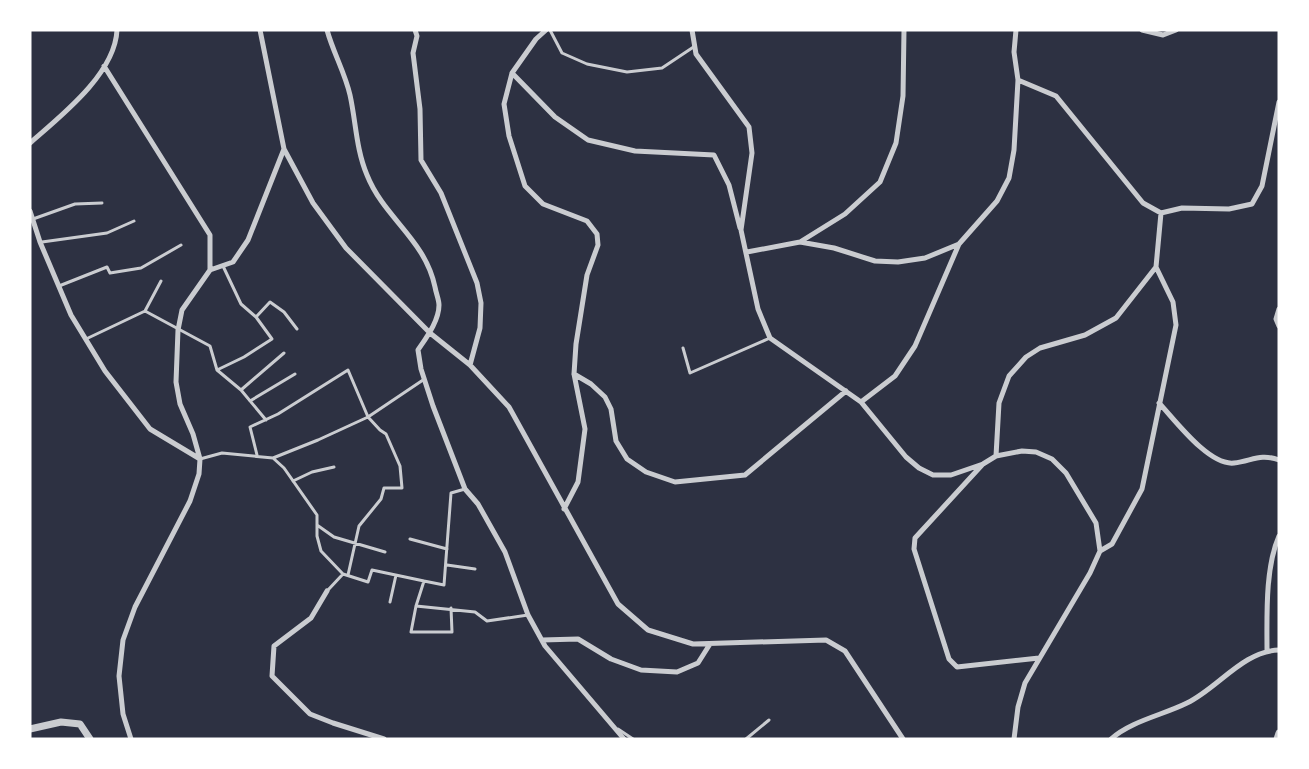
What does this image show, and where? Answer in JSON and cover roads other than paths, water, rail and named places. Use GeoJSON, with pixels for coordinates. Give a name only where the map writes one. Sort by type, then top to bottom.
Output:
{"type":"FeatureCollection","features":[{"type":"Feature","properties":{"kind":"street"},"geometry":{"type":"LineString","coordinates":[[30,143],[80,99],[104,66],[116,41],[117,30]]}},
{"type":"Feature","properties":{"kind":"street"},"geometry":{"type":"LineString","coordinates":[[260,30],[284,148],[313,203],[346,248],[430,333],[470,365],[510,406],[564,509],[618,604],[648,630],[693,644],[826,640],[845,651],[903,739]]}},
{"type":"Feature","properties":{"kind":"street"},"geometry":{"type":"LineString","coordinates":[[327,30],[350,93],[360,157],[368,178],[380,200],[415,241],[432,270],[439,306],[430,333],[418,350],[425,379],[465,489],[478,504],[505,552],[528,615],[542,640],[624,739]]}},
{"type":"Feature","properties":{"kind":"street"},"geometry":{"type":"LineString","coordinates":[[415,30],[417,36],[413,53],[420,109],[422,160],[441,193],[477,283],[481,303],[480,328],[470,365]]}},
{"type":"Feature","properties":{"kind":"street"},"geometry":{"type":"LineString","coordinates":[[548,30],[536,39],[512,73],[504,104],[509,136],[525,186],[543,204],[587,222],[597,234],[598,245],[587,275],[576,344],[574,374],[585,429],[578,482],[564,509]]}},
{"type":"Feature","properties":{"kind":"street"},"geometry":{"type":"LineString","coordinates":[[692,30],[696,54],[749,128],[752,153],[741,230]]}},
{"type":"Feature","properties":{"kind":"street"},"geometry":{"type":"LineString","coordinates":[[800,242],[845,214],[880,182],[896,143],[903,96],[904,30]]}},
{"type":"Feature","properties":{"kind":"street"},"geometry":{"type":"LineString","coordinates":[[861,402],[895,376],[915,346],[959,244],[997,201],[1009,178],[1014,150],[1018,80],[1014,52],[1016,30]]}},
{"type":"Feature","properties":{"kind":"street"},"geometry":{"type":"LineString","coordinates":[[1142,30],[1163,32],[1176,30]]}},
{"type":"Feature","properties":{"kind":"street"},"geometry":{"type":"LineString","coordinates":[[104,66],[210,235],[210,270],[182,310],[178,330],[176,382],[180,404],[193,434],[200,459],[199,474],[190,501],[135,607],[123,640],[119,676],[123,714],[131,739]]}},
{"type":"Feature","properties":{"kind":"street"},"geometry":{"type":"LineString","coordinates":[[512,73],[555,117],[588,140],[635,151],[714,155],[729,185],[747,252],[758,309],[770,338],[861,402],[906,457],[919,468],[933,476],[951,475],[983,464],[996,456],[1022,451],[1036,452],[1052,459],[1066,473],[1096,523],[1100,551],[1090,573],[1039,658],[1023,691],[1018,707],[1014,739]]}},
{"type":"Feature","properties":{"kind":"street"},"geometry":{"type":"LineString","coordinates":[[1018,80],[1056,96],[1143,203],[1161,213],[1182,208],[1229,209],[1252,204],[1262,186],[1279,102]]}},
{"type":"Feature","properties":{"kind":"street"},"geometry":{"type":"LineString","coordinates":[[210,270],[233,262],[248,240],[284,148]]}},
{"type":"Feature","properties":{"kind":"street"},"geometry":{"type":"LineString","coordinates":[[30,211],[40,242],[71,315],[105,371],[150,429],[200,459]]}},
{"type":"Feature","properties":{"kind":"street"},"geometry":{"type":"LineString","coordinates":[[1100,551],[1112,544],[1142,489],[1176,325],[1173,302],[1156,267],[1161,213]]}},
{"type":"Feature","properties":{"kind":"street"},"geometry":{"type":"LineString","coordinates":[[747,252],[800,242],[834,248],[875,261],[898,262],[925,258],[959,244]]}},
{"type":"Feature","properties":{"kind":"street"},"geometry":{"type":"LineString","coordinates":[[996,456],[999,403],[1009,376],[1026,357],[1040,348],[1085,335],[1116,318],[1156,267]]}},
{"type":"Feature","properties":{"kind":"street"},"geometry":{"type":"LineString","coordinates":[[1279,309],[1276,319],[1279,326]]}},
{"type":"Feature","properties":{"kind":"street"},"geometry":{"type":"LineString","coordinates":[[574,374],[591,384],[605,397],[611,409],[616,441],[627,459],[646,472],[675,482],[745,475],[846,391]]}},
{"type":"Feature","properties":{"kind":"street"},"geometry":{"type":"LineString","coordinates":[[1159,403],[1214,459],[1232,464],[1258,456],[1279,460]]}},
{"type":"Feature","properties":{"kind":"street"},"geometry":{"type":"LineString","coordinates":[[983,464],[915,538],[914,549],[949,659],[957,667],[1039,658]]}},
{"type":"Feature","properties":{"kind":"street"},"geometry":{"type":"LineString","coordinates":[[1267,650],[1270,574],[1274,547],[1279,536]]}},
{"type":"Feature","properties":{"kind":"street"},"geometry":{"type":"LineString","coordinates":[[327,591],[311,618],[274,646],[272,676],[310,714],[384,739]]}},
{"type":"Feature","properties":{"kind":"street"},"geometry":{"type":"LineString","coordinates":[[542,640],[578,639],[611,659],[641,670],[677,672],[698,663],[710,644]]}},
{"type":"Feature","properties":{"kind":"street"},"geometry":{"type":"LineString","coordinates":[[1111,739],[1128,728],[1189,702],[1267,650],[1279,650]]}},
{"type":"Feature","properties":{"kind":"street"},"geometry":{"type":"LineString","coordinates":[[30,729],[60,722],[80,724],[90,739]]}},
{"type":"Feature","properties":{"kind":"street"},"geometry":{"type":"LineString","coordinates":[[1277,739],[1279,733]]}},
{"type":"Feature","properties":{"kind":"lane"},"geometry":{"type":"LineString","coordinates":[[548,30],[562,53],[587,64],[627,72],[662,68],[695,46]]}},
{"type":"Feature","properties":{"kind":"lane"},"geometry":{"type":"LineString","coordinates":[[33,219],[75,204],[102,203]]}},
{"type":"Feature","properties":{"kind":"lane"},"geometry":{"type":"LineString","coordinates":[[40,242],[107,233],[134,221]]}},
{"type":"Feature","properties":{"kind":"lane"},"geometry":{"type":"LineString","coordinates":[[58,286],[107,267],[110,273],[141,268],[181,245]]}},
{"type":"Feature","properties":{"kind":"lane"},"geometry":{"type":"LineString","coordinates":[[217,370],[244,357],[272,339],[256,317],[241,304],[223,266]]}},
{"type":"Feature","properties":{"kind":"lane"},"geometry":{"type":"LineString","coordinates":[[86,339],[145,311],[161,281]]}},
{"type":"Feature","properties":{"kind":"lane"},"geometry":{"type":"LineString","coordinates":[[256,317],[270,302],[284,312],[297,329]]}},
{"type":"Feature","properties":{"kind":"lane"},"geometry":{"type":"LineString","coordinates":[[145,311],[210,346],[217,370],[241,390],[266,420]]}},
{"type":"Feature","properties":{"kind":"lane"},"geometry":{"type":"LineString","coordinates":[[683,348],[690,374],[770,338]]}},
{"type":"Feature","properties":{"kind":"lane"},"geometry":{"type":"LineString","coordinates":[[241,390],[284,353]]}},
{"type":"Feature","properties":{"kind":"lane"},"geometry":{"type":"LineString","coordinates":[[257,455],[250,427],[278,414],[348,370],[368,417],[386,434],[400,466],[402,488],[384,488],[381,499],[359,526],[348,575]]}},
{"type":"Feature","properties":{"kind":"lane"},"geometry":{"type":"LineString","coordinates":[[250,401],[295,374]]}},
{"type":"Feature","properties":{"kind":"lane"},"geometry":{"type":"LineString","coordinates":[[273,458],[368,417],[425,379]]}},
{"type":"Feature","properties":{"kind":"lane"},"geometry":{"type":"LineString","coordinates":[[200,459],[222,453],[273,458],[284,468],[317,515],[321,551],[343,574],[368,582],[372,570],[444,585],[451,493],[465,489]]}},
{"type":"Feature","properties":{"kind":"lane"},"geometry":{"type":"LineString","coordinates":[[293,481],[312,472],[334,467]]}},
{"type":"Feature","properties":{"kind":"lane"},"geometry":{"type":"LineString","coordinates":[[317,525],[334,537],[385,552]]}},
{"type":"Feature","properties":{"kind":"lane"},"geometry":{"type":"LineString","coordinates":[[410,539],[447,549]]}},
{"type":"Feature","properties":{"kind":"lane"},"geometry":{"type":"LineString","coordinates":[[447,565],[475,569]]}},
{"type":"Feature","properties":{"kind":"lane"},"geometry":{"type":"LineString","coordinates":[[327,591],[343,574]]}},
{"type":"Feature","properties":{"kind":"lane"},"geometry":{"type":"LineString","coordinates":[[390,602],[396,575]]}},
{"type":"Feature","properties":{"kind":"lane"},"geometry":{"type":"LineString","coordinates":[[424,581],[411,632],[452,632],[451,608]]}},
{"type":"Feature","properties":{"kind":"lane"},"geometry":{"type":"LineString","coordinates":[[416,606],[475,612],[487,621],[528,615]]}},
{"type":"Feature","properties":{"kind":"lane"},"geometry":{"type":"LineString","coordinates":[[746,739],[769,720]]}},
{"type":"Feature","properties":{"kind":"lane"},"geometry":{"type":"LineString","coordinates":[[612,724],[633,739]]}}]}
